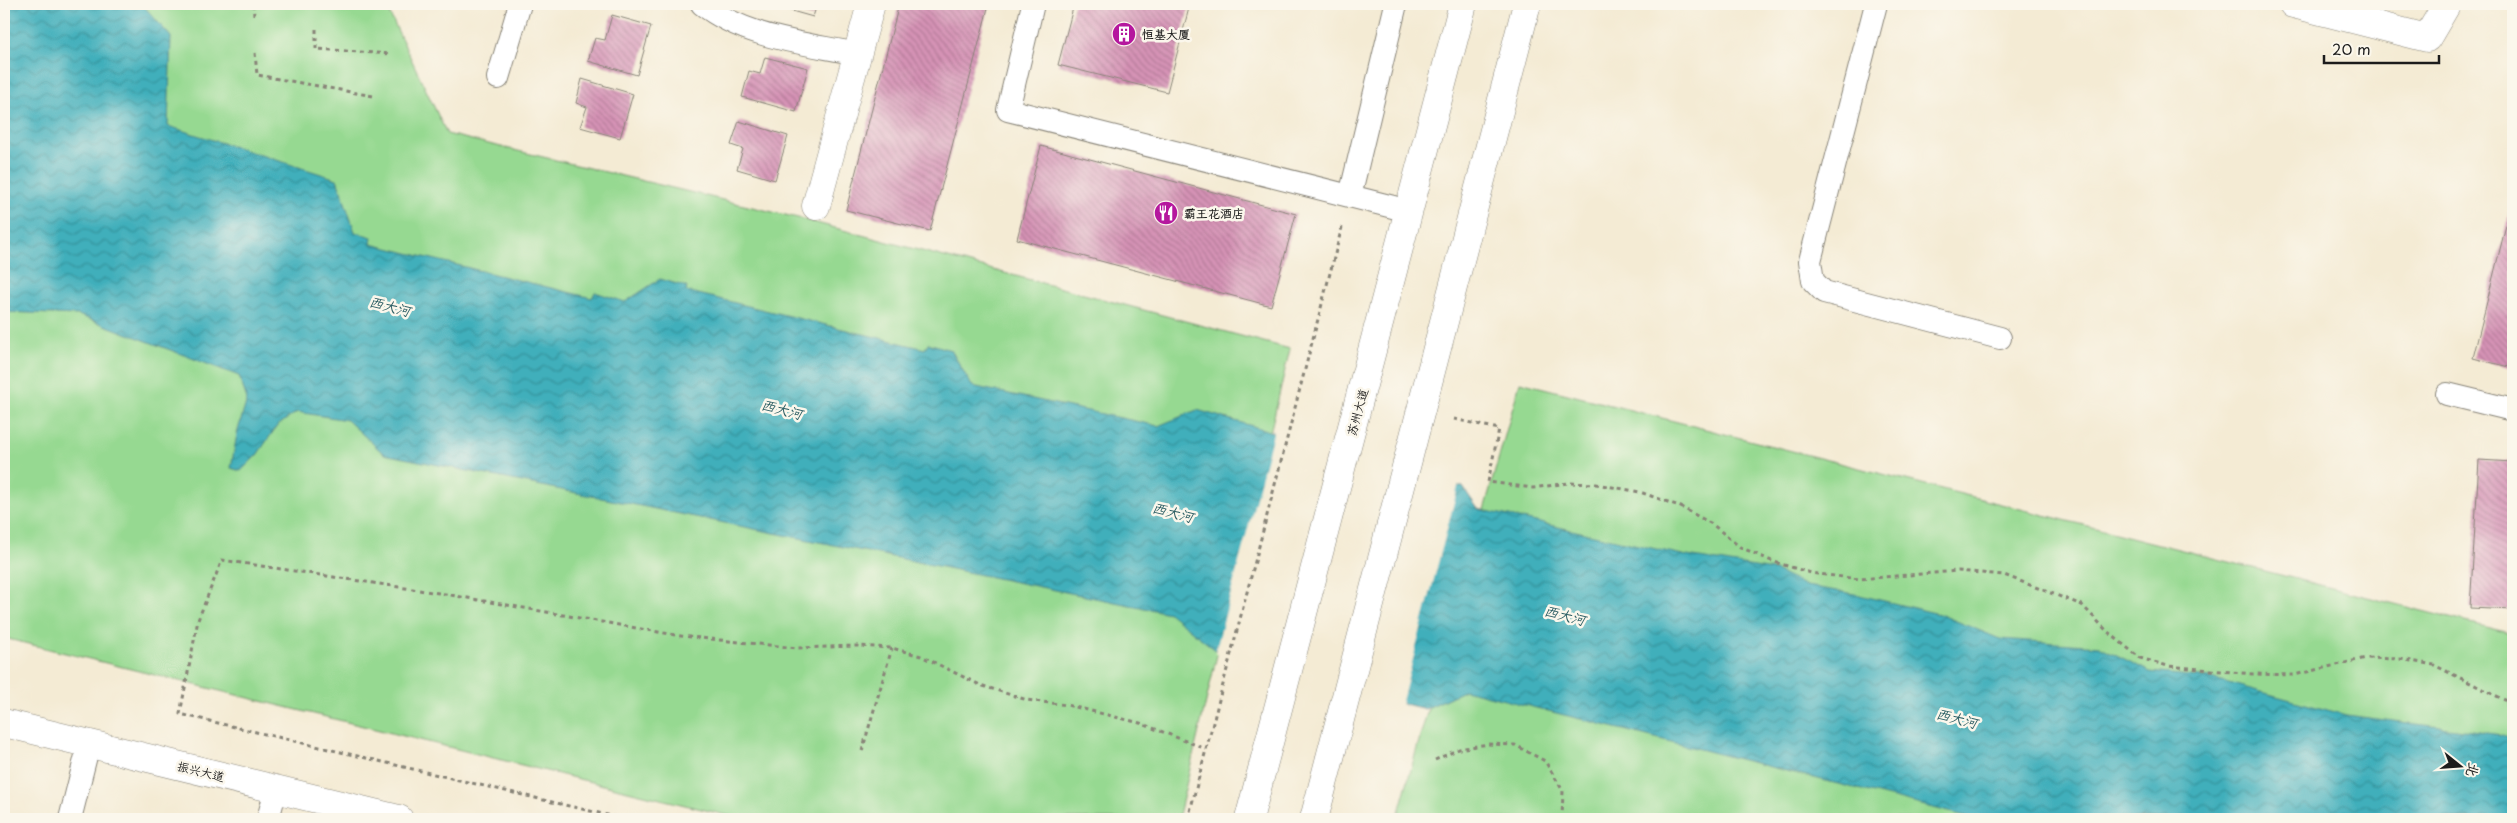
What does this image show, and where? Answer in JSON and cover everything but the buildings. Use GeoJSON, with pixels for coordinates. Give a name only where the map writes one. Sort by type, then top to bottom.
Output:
{"type":"FeatureCollection","features":[{"type":"Feature","properties":{"kind":"street"},"geometry":{"type":"LineString","coordinates":[[816,206],[871,4]]}},
{"type":"Feature","properties":{"kind":"street","name":"苏州大道"},"geometry":{"type":"LineString","coordinates":[[1249,819],[1463,4]]}},
{"type":"Feature","properties":{"kind":"street"},"geometry":{"type":"LineString","coordinates":[[1314,819],[1527,4]]}},
{"type":"Feature","properties":{"kind":"street"},"geometry":{"type":"LineString","coordinates":[[2293,4],[2427,38],[2446,4]]}},
{"type":"Feature","properties":{"kind":"street","name":"振兴大道"},"geometry":{"type":"LineString","coordinates":[[4,723],[399,819]]}},
{"type":"Feature","properties":{"kind":"lane"},"geometry":{"type":"LineString","coordinates":[[498,78],[520,4]]}},
{"type":"Feature","properties":{"kind":"lane"},"geometry":{"type":"LineString","coordinates":[[702,4],[719,17],[747,30],[857,54]]}},
{"type":"Feature","properties":{"kind":"lane"},"geometry":{"type":"LineString","coordinates":[[1034,4],[1008,110],[1409,211]]}},
{"type":"Feature","properties":{"kind":"lane"},"geometry":{"type":"LineString","coordinates":[[1350,196],[1396,4]]}},
{"type":"Feature","properties":{"kind":"lane"},"geometry":{"type":"LineString","coordinates":[[1876,4],[1810,261],[1813,280],[1824,292],[2000,338]]}},
{"type":"Feature","properties":{"kind":"lane"},"geometry":{"type":"LineString","coordinates":[[2447,394],[2513,410]]}},
{"type":"Feature","properties":{"kind":"lane"},"geometry":{"type":"LineString","coordinates":[[70,819],[89,744]]}},
{"type":"Feature","properties":{"kind":"lane"},"geometry":{"type":"LineString","coordinates":[[268,819],[276,789]]}},
{"type":"Feature","properties":{"kind":"path"},"geometry":{"type":"LineString","coordinates":[[253,4],[254,15]]}},
{"type":"Feature","properties":{"kind":"path"},"geometry":{"type":"LineString","coordinates":[[316,29],[316,49],[391,54]]}},
{"type":"Feature","properties":{"kind":"path"},"geometry":{"type":"LineString","coordinates":[[255,52],[257,75],[373,96]]}},
{"type":"Feature","properties":{"kind":"path"},"geometry":{"type":"LineString","coordinates":[[1188,819],[1350,196]]}},
{"type":"Feature","properties":{"kind":"path"},"geometry":{"type":"LineString","coordinates":[[1422,411],[1499,429],[1488,482],[1533,488],[1568,483],[1596,484],[1640,492],[1679,506],[1704,520],[1740,547],[1774,562],[1811,573],[1859,579],[1958,572],[2004,575],[2082,605],[2108,632],[2140,658],[2168,666],[2253,674],[2294,675],[2366,658],[2400,659],[2434,665],[2513,704]]}},
{"type":"Feature","properties":{"kind":"path"},"geometry":{"type":"LineString","coordinates":[[624,819],[180,714],[198,620],[222,560],[445,594],[681,636],[797,648],[857,646],[892,648],[921,656],[980,685],[998,691],[1026,700],[1067,704],[1140,724],[1206,749]]}},
{"type":"Feature","properties":{"kind":"path"},"geometry":{"type":"LineString","coordinates":[[862,751],[892,648]]}},
{"type":"Feature","properties":{"kind":"path"},"geometry":{"type":"LineString","coordinates":[[1435,760],[1459,749],[1488,744],[1515,745],[1545,761],[1562,791],[1562,819]]}},
{"type":"Feature","properties":{"kind":"green space"},"geometry":{"type":"Polygon","coordinates":[[[4,4],[385,4],[447,134],[798,218],[1290,349],[1178,819],[742,819],[4,638],[4,4]]]}},
{"type":"Feature","properties":{"kind":"green space"},"geometry":{"type":"Polygon","coordinates":[[[1520,382],[2513,634],[2513,819],[1397,819],[1520,382]]]}},
{"type":"Feature","properties":{"kind":"water","name":"西大河"},"geometry":{"type":"Polygon","coordinates":[[[4,4],[142,4],[171,37],[168,126],[337,179],[355,232],[372,237],[371,244],[592,298],[595,292],[625,302],[660,279],[687,287],[686,291],[925,349],[928,343],[951,350],[972,386],[1158,426],[1197,410],[1463,487],[1478,509],[1687,556],[1773,570],[1806,586],[1855,594],[1939,614],[2000,639],[2099,646],[2150,672],[2210,678],[2346,715],[2502,735],[2513,740],[2513,819],[1977,819],[1465,690],[1425,709],[1227,659],[1169,613],[384,454],[347,420],[297,412],[277,426],[257,455],[241,471],[231,468],[237,434],[247,399],[239,376],[78,315],[4,312],[4,4]]]}},
{"type":"Feature","properties":{"kind":"pier"},"geometry":{"type":"Polygon","coordinates":[[[1274,430],[1459,483],[1401,705],[1226,662],[1215,653],[1274,430]]]}},
{"type":"Feature","properties":{"kind":"place","name":"恒基大厦"},"geometry":{"type":"Point","coordinates":[1124,34]}},
{"type":"Feature","properties":{"kind":"place","name":"霸王花酒店"},"geometry":{"type":"Point","coordinates":[1166,213]}}]}
